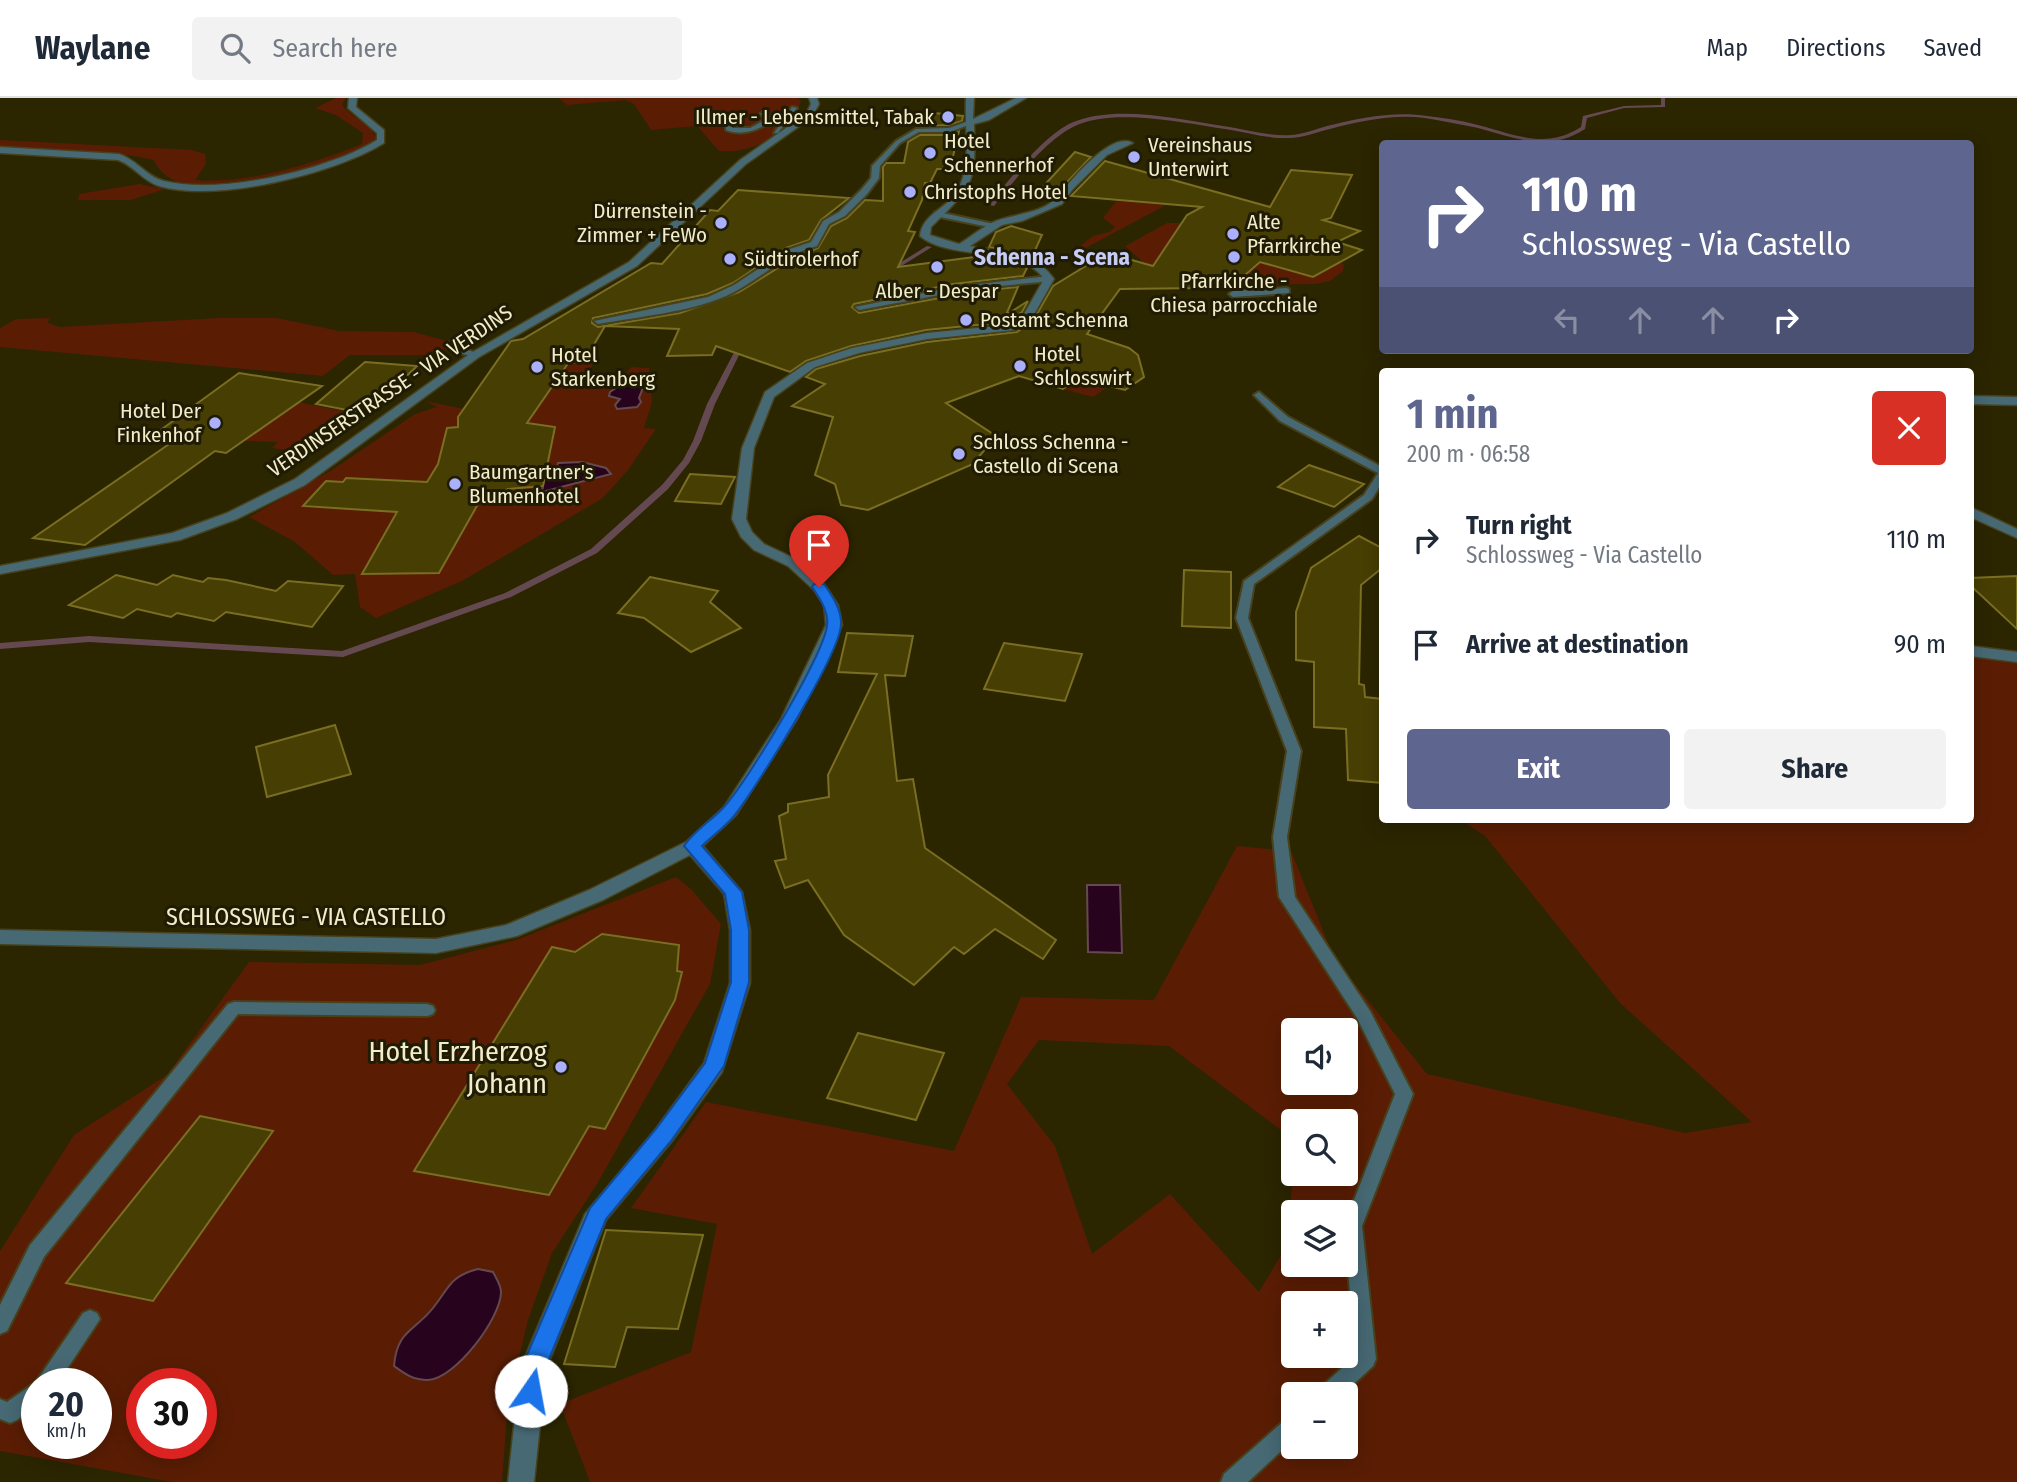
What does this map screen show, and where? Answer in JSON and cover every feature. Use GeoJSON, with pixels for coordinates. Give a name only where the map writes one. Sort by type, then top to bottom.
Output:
{"type":"FeatureCollection","features":[{"type":"Feature","properties":{"kind":"street"},"geometry":{"type":"LineString","coordinates":[[0,149],[119,157],[135,162],[150,178],[161,184],[194,187],[236,185],[328,164],[371,149],[381,141],[381,132],[352,108],[353,98]]}},
{"type":"Feature","properties":{"kind":"street","name":"VERDINSERSTRASSE - VIA VERDINS"},"geometry":{"type":"LineString","coordinates":[[0,570],[150,543],[232,516],[300,482],[475,355],[641,258],[743,162],[809,115],[815,104],[813,98]]}},
{"type":"Feature","properties":{"kind":"street"},"geometry":{"type":"LineString","coordinates":[[970,98],[969,167],[964,186],[954,201],[926,226],[924,233],[929,239],[943,245],[1028,261],[1041,267],[1049,279]]}},
{"type":"Feature","properties":{"kind":"street"},"geometry":{"type":"LineString","coordinates":[[969,123],[986,118],[1023,98]]}},
{"type":"Feature","properties":{"kind":"street"},"geometry":{"type":"LineString","coordinates":[[960,249],[996,224],[1019,219],[1059,202],[1068,188],[1104,153],[1129,143]]}},
{"type":"Feature","properties":{"kind":"street","name":"SCHLOSSWEG - VIA CASTELLO"},"geometry":{"type":"LineString","coordinates":[[0,937],[436,946],[510,931],[596,895],[692,846],[730,811],[789,719],[834,625],[831,605],[819,587],[793,563],[760,547],[746,534],[739,519],[748,448],[769,395],[802,369],[856,349],[927,336],[1011,328],[1028,316],[1049,279]]}},
{"type":"Feature","properties":{"kind":"street"},"geometry":{"type":"LineString","coordinates":[[1974,400],[2017,401]]}},
{"type":"Feature","properties":{"kind":"street"},"geometry":{"type":"LineString","coordinates":[[1974,513],[2017,534]]}},
{"type":"Feature","properties":{"kind":"street"},"geometry":{"type":"LineString","coordinates":[[1974,652],[2017,657]]}},
{"type":"Feature","properties":{"kind":"street"},"geometry":{"type":"LineString","coordinates":[[521,1482],[533,1369],[597,1214],[664,1135],[714,1066],[740,982],[740,930],[733,892],[692,846]]}},
{"type":"Feature","properties":{"kind":"lane"},"geometry":{"type":"LineString","coordinates":[[776,132],[794,108]]}},
{"type":"Feature","properties":{"kind":"lane"},"geometry":{"type":"LineString","coordinates":[[738,120],[728,124],[729,130],[751,130],[772,118],[763,114]]}},
{"type":"Feature","properties":{"kind":"lane"},"geometry":{"type":"LineString","coordinates":[[598,321],[723,294],[747,281],[787,251],[814,244],[826,223],[842,214],[864,192],[875,178],[876,166],[898,142],[918,130],[950,130],[969,123]]}},
{"type":"Feature","properties":{"kind":"lane"},"geometry":{"type":"LineString","coordinates":[[938,214],[996,224]]}},
{"type":"Feature","properties":{"kind":"lane"},"geometry":{"type":"LineString","coordinates":[[859,307],[954,287],[1004,280],[1049,279]]}},
{"type":"Feature","properties":{"kind":"lane"},"geometry":{"type":"LineString","coordinates":[[1233,295],[1286,291]]}},
{"type":"Feature","properties":{"kind":"lane"},"geometry":{"type":"LineString","coordinates":[[457,341],[450,346],[475,355]]}},
{"type":"Feature","properties":{"kind":"lane"},"geometry":{"type":"LineString","coordinates":[[1259,395],[1284,419],[1379,471]]}},
{"type":"Feature","properties":{"kind":"lane"},"geometry":{"type":"LineString","coordinates":[[1341,1382],[1366,1359],[1353,1226],[1404,1094],[1364,1016],[1287,897],[1280,837],[1294,751],[1242,618],[1248,583],[1368,498],[1379,478]]}},
{"type":"Feature","properties":{"kind":"lane"},"geometry":{"type":"LineString","coordinates":[[0,1325],[37,1251],[234,1008],[427,1010]]}},
{"type":"Feature","properties":{"kind":"lane"},"geometry":{"type":"LineString","coordinates":[[56,1368],[90,1319]]}},
{"type":"Feature","properties":{"kind":"lane"},"geometry":{"type":"LineString","coordinates":[[0,1409],[10,1413],[21,1404]]}},
{"type":"Feature","properties":{"kind":"lane"},"geometry":{"type":"LineString","coordinates":[[1232,1482],[1281,1437]]}},
{"type":"Feature","properties":{"kind":"shaded area"},"geometry":{"type":"Polygon","coordinates":[[[336,98],[346,98],[342,105],[370,129],[376,138],[342,157],[314,166],[251,179],[198,185],[181,183],[164,174],[153,160],[134,156],[0,147],[0,140],[192,150],[205,154],[206,164],[195,180],[259,176],[323,159],[362,144],[363,133],[336,115],[315,108],[336,98]]]}},
{"type":"Feature","properties":{"kind":"shaded area"},"geometry":{"type":"Polygon","coordinates":[[[559,98],[798,98],[801,101],[789,123],[769,140],[744,149],[719,151],[697,126],[651,130],[634,104],[625,100],[567,105],[559,98]]]}},
{"type":"Feature","properties":{"kind":"shaded area"},"geometry":{"type":"Polygon","coordinates":[[[139,184],[165,189],[131,200],[78,200],[79,194],[139,184]]]}},
{"type":"Feature","properties":{"kind":"shaded area"},"geometry":{"type":"Polygon","coordinates":[[[1116,201],[1166,205],[1082,250],[1076,249],[1093,236],[1109,232],[1115,227],[1103,218],[1116,201]]]}},
{"type":"Feature","properties":{"kind":"shaded area"},"geometry":{"type":"Polygon","coordinates":[[[1167,223],[1189,223],[1339,260],[1344,265],[1343,271],[1330,281],[1315,284],[1205,285],[1143,262],[1125,246],[1167,223]]]}},
{"type":"Feature","properties":{"kind":"shaded area"},"geometry":{"type":"Polygon","coordinates":[[[49,318],[48,323],[60,327],[218,318],[277,318],[339,331],[414,332],[458,344],[428,355],[350,355],[323,376],[0,347],[0,328],[16,319],[49,318]]]}},
{"type":"Feature","properties":{"kind":"shaded area"},"geometry":{"type":"Polygon","coordinates":[[[569,362],[593,363],[589,374],[626,374],[631,367],[649,368],[652,402],[644,428],[656,429],[628,470],[603,498],[462,581],[376,618],[360,607],[355,574],[333,575],[295,542],[249,517],[332,470],[415,414],[437,407],[425,401],[464,409],[569,362]]]}},
{"type":"Feature","properties":{"kind":"shaded area"},"geometry":{"type":"Polygon","coordinates":[[[1078,378],[1109,386],[1093,397],[1063,389],[1078,378]]]}},
{"type":"Feature","properties":{"kind":"shaded area"},"geometry":{"type":"Polygon","coordinates":[[[622,384],[644,385],[639,398],[641,402],[637,407],[617,409],[615,405],[620,399],[609,396],[610,392],[622,384]]]}},
{"type":"Feature","properties":{"kind":"shaded area"},"geometry":{"type":"Polygon","coordinates":[[[272,397],[363,415],[304,452],[272,448],[278,442],[244,441],[262,428],[272,397]]]}},
{"type":"Feature","properties":{"kind":"shaded area"},"geometry":{"type":"Polygon","coordinates":[[[582,462],[606,468],[611,474],[542,492],[546,467],[557,467],[558,463],[582,462]]]}},
{"type":"Feature","properties":{"kind":"shaded area"},"geometry":{"type":"Polygon","coordinates":[[[1974,651],[2017,657],[2017,1482],[590,1482],[560,1404],[691,1352],[717,1224],[631,1208],[706,1102],[954,1151],[1021,997],[1154,1000],[1237,846],[1291,851],[1334,958],[1427,1074],[1685,1133],[1752,1122],[1620,1003],[1485,836],[1465,823],[1974,823],[1974,651]],[[1039,1040],[1007,1084],[1055,1146],[1092,1254],[1170,1194],[1259,1292],[1281,1255],[1281,1277],[1358,1277],[1358,1200],[1291,1200],[1292,1186],[1358,1186],[1358,1109],[1281,1109],[1281,1130],[1169,1046],[1039,1040]]]}},
{"type":"Feature","properties":{"kind":"shaded area"},"geometry":{"type":"Polygon","coordinates":[[[676,877],[691,889],[721,924],[710,984],[597,1184],[552,1253],[528,1320],[508,1403],[502,1482],[172,1482],[44,1459],[112,1459],[112,1368],[21,1368],[21,1455],[0,1451],[0,1251],[74,1135],[167,1075],[249,962],[420,965],[516,940],[676,877]]]}},
{"type":"Feature","properties":{"kind":"shaded area"},"geometry":{"type":"Polygon","coordinates":[[[1087,885],[1120,885],[1122,953],[1088,952],[1087,885]]]}},
{"type":"Feature","properties":{"kind":"shaded area"},"geometry":{"type":"Polygon","coordinates":[[[478,1269],[493,1272],[501,1292],[493,1317],[463,1359],[439,1377],[428,1380],[414,1378],[394,1366],[399,1345],[408,1332],[426,1316],[456,1279],[478,1269]]]}},
{"type":"Feature","properties":{"kind":"building"},"geometry":{"type":"Polygon","coordinates":[[[934,113],[963,116],[962,121],[949,125],[925,126],[934,113]]]}},
{"type":"Feature","properties":{"kind":"building"},"geometry":{"type":"Polygon","coordinates":[[[959,131],[950,169],[937,169],[930,183],[925,183],[922,200],[908,231],[915,232],[898,267],[982,256],[1027,268],[1023,276],[953,284],[854,304],[852,307],[859,313],[977,291],[1018,287],[1006,315],[1028,301],[1022,312],[1007,322],[926,330],[851,346],[806,361],[790,372],[716,346],[712,355],[667,356],[679,329],[605,326],[583,363],[569,362],[527,423],[555,427],[543,486],[508,489],[478,504],[439,573],[362,574],[397,512],[303,506],[326,481],[343,482],[346,478],[427,482],[438,464],[447,428],[458,427],[458,417],[511,341],[523,339],[651,263],[662,264],[710,210],[718,211],[738,190],[849,198],[821,220],[809,240],[786,248],[733,283],[707,294],[593,318],[592,323],[598,327],[680,313],[739,292],[794,258],[818,248],[831,226],[847,218],[865,200],[883,201],[883,167],[886,163],[904,163],[908,142],[920,135],[950,135],[959,131]]]}},
{"type":"Feature","properties":{"kind":"building"},"geometry":{"type":"Polygon","coordinates":[[[1075,152],[1091,157],[1056,194],[1037,193],[1075,152]]]}},
{"type":"Feature","properties":{"kind":"building"},"geometry":{"type":"Polygon","coordinates":[[[1105,161],[1270,207],[1291,170],[1352,175],[1331,218],[1323,220],[1360,231],[1337,242],[1362,250],[1313,277],[1260,262],[1237,282],[1204,282],[1203,288],[1120,289],[1087,334],[1129,348],[1138,355],[1144,377],[1125,390],[1078,378],[1063,389],[1019,376],[946,403],[996,436],[973,464],[868,510],[841,505],[835,484],[815,475],[833,417],[792,406],[825,384],[806,377],[816,369],[860,356],[927,342],[1017,332],[1034,319],[1053,286],[1107,253],[1153,266],[1187,215],[1202,207],[1071,196],[1105,161]]]}},
{"type":"Feature","properties":{"kind":"building"},"geometry":{"type":"Polygon","coordinates":[[[1011,226],[1042,235],[1032,257],[989,247],[996,232],[1011,226]]]}},
{"type":"Feature","properties":{"kind":"building"},"geometry":{"type":"Polygon","coordinates":[[[365,362],[417,366],[394,388],[357,412],[316,404],[365,362]]]}},
{"type":"Feature","properties":{"kind":"building"},"geometry":{"type":"Polygon","coordinates":[[[239,373],[322,386],[226,453],[215,451],[85,545],[33,538],[175,440],[151,437],[239,373]]]}},
{"type":"Feature","properties":{"kind":"building"},"geometry":{"type":"Polygon","coordinates":[[[1309,465],[1364,484],[1334,507],[1278,487],[1309,465]]]}},
{"type":"Feature","properties":{"kind":"building"},"geometry":{"type":"Polygon","coordinates":[[[690,474],[735,477],[721,504],[675,501],[690,474]]]}},
{"type":"Feature","properties":{"kind":"building"},"geometry":{"type":"Polygon","coordinates":[[[1359,536],[1379,546],[1379,570],[1361,585],[1359,684],[1364,685],[1365,697],[1379,699],[1379,783],[1348,780],[1346,729],[1314,727],[1314,662],[1296,660],[1296,612],[1311,568],[1359,536]]]}},
{"type":"Feature","properties":{"kind":"building"},"geometry":{"type":"Polygon","coordinates":[[[1184,570],[1231,572],[1231,628],[1182,626],[1184,570]]]}},
{"type":"Feature","properties":{"kind":"building"},"geometry":{"type":"Polygon","coordinates":[[[116,575],[157,585],[173,575],[203,582],[208,578],[276,591],[288,581],[343,586],[312,627],[226,612],[214,621],[177,613],[171,617],[137,609],[123,618],[69,605],[116,575]]]}},
{"type":"Feature","properties":{"kind":"building"},"geometry":{"type":"Polygon","coordinates":[[[2017,576],[2017,629],[1974,589],[1974,578],[2017,576]]]}},
{"type":"Feature","properties":{"kind":"building"},"geometry":{"type":"Polygon","coordinates":[[[650,577],[718,591],[710,602],[741,628],[691,652],[644,618],[618,613],[650,577]]]}},
{"type":"Feature","properties":{"kind":"building"},"geometry":{"type":"Polygon","coordinates":[[[847,633],[913,636],[905,676],[885,675],[897,781],[913,779],[925,848],[1056,940],[1043,959],[995,929],[964,954],[954,947],[914,985],[844,935],[808,880],[785,888],[775,861],[786,859],[779,816],[788,812],[788,804],[829,797],[828,775],[877,674],[838,672],[847,633]]]}},
{"type":"Feature","properties":{"kind":"building"},"geometry":{"type":"Polygon","coordinates":[[[1004,643],[1082,654],[1065,701],[984,689],[1004,643]]]}},
{"type":"Feature","properties":{"kind":"building"},"geometry":{"type":"Polygon","coordinates":[[[335,725],[351,774],[267,797],[256,747],[335,725]]]}},
{"type":"Feature","properties":{"kind":"building"},"geometry":{"type":"Polygon","coordinates":[[[602,934],[679,945],[677,971],[682,972],[675,1000],[605,1129],[589,1126],[549,1195],[414,1171],[552,947],[575,952],[602,934]]]}},
{"type":"Feature","properties":{"kind":"building"},"geometry":{"type":"Polygon","coordinates":[[[858,1033],[944,1053],[916,1120],[827,1098],[858,1033]]]}},
{"type":"Feature","properties":{"kind":"building"},"geometry":{"type":"Polygon","coordinates":[[[200,1116],[273,1131],[153,1301],[66,1283],[200,1116]]]}},
{"type":"Feature","properties":{"kind":"building"},"geometry":{"type":"Polygon","coordinates":[[[606,1230],[703,1235],[678,1329],[627,1327],[615,1367],[564,1364],[606,1230]]]}},
{"type":"Feature","properties":{"kind":"waterway"},"geometry":{"type":"LineString","coordinates":[[1557,140],[1571,136],[1583,128],[1585,117],[1624,107],[1663,106],[1663,98]]}},
{"type":"Feature","properties":{"kind":"waterway"},"geometry":{"type":"LineString","coordinates":[[992,205],[1055,137],[1074,124],[1091,119],[1148,117],[1290,137],[1365,120],[1413,116],[1472,125],[1529,140]]}},
{"type":"Feature","properties":{"kind":"waterway"},"geometry":{"type":"LineString","coordinates":[[888,272],[929,247]]}},
{"type":"Feature","properties":{"kind":"waterway"},"geometry":{"type":"LineString","coordinates":[[0,646],[89,639],[343,654],[508,595],[594,551],[665,487],[686,461],[697,441],[711,404],[742,343]]}},
{"type":"Feature","properties":{"kind":"place","name":"Illmer - Lebensmittel, Tabak"},"geometry":{"type":"Point","coordinates":[948,117]}},
{"type":"Feature","properties":{"kind":"place","name":"Hotel Schennerhof"},"geometry":{"type":"Point","coordinates":[930,153]}},
{"type":"Feature","properties":{"kind":"place","name":"Vereinshaus Unterwirt"},"geometry":{"type":"Point","coordinates":[1134,157]}},
{"type":"Feature","properties":{"kind":"place","name":"Christophs Hotel"},"geometry":{"type":"Point","coordinates":[910,192]}},
{"type":"Feature","properties":{"kind":"place","name":"Dürrenstein - Zimmer + FeWo"},"geometry":{"type":"Point","coordinates":[721,223]}},
{"type":"Feature","properties":{"kind":"place","name":"Alte Pfarrkirche"},"geometry":{"type":"Point","coordinates":[1233,234]}},
{"type":"Feature","properties":{"kind":"place","name":"Pfarrkirche - Chiesa parrocchiale"},"geometry":{"type":"Point","coordinates":[1234,257]}},
{"type":"Feature","properties":{"kind":"place","name":"Südtirolerhof"},"geometry":{"type":"Point","coordinates":[730,259]}},
{"type":"Feature","properties":{"kind":"place","name":"Alber - Despar"},"geometry":{"type":"Point","coordinates":[937,267]}},
{"type":"Feature","properties":{"kind":"place","name":"Postamt Schenna"},"geometry":{"type":"Point","coordinates":[966,320]}},
{"type":"Feature","properties":{"kind":"place","name":"Hotel Schlosswirt"},"geometry":{"type":"Point","coordinates":[1020,366]}},
{"type":"Feature","properties":{"kind":"place","name":"Hotel Starkenberg"},"geometry":{"type":"Point","coordinates":[537,367]}},
{"type":"Feature","properties":{"kind":"place","name":"Hotel Der Finkenhof"},"geometry":{"type":"Point","coordinates":[215,423]}},
{"type":"Feature","properties":{"kind":"place","name":"Schloss Schenna - Castello di Scena"},"geometry":{"type":"Point","coordinates":[959,454]}},
{"type":"Feature","properties":{"kind":"place","name":"Baumgartner's Blumenhotel"},"geometry":{"type":"Point","coordinates":[455,484]}},
{"type":"Feature","properties":{"kind":"place","name":"Hotel Erzherzog Johann"},"geometry":{"type":"Point","coordinates":[561,1067]}},
{"type":"Feature","properties":{"kind":"district","name":"Schenna - Scena"},"geometry":{"type":"Point","coordinates":[1052,257]}},
{"type":"Feature","properties":{"kind":"route"},"geometry":{"type":"LineString","coordinates":[[531,1391],[533,1369],[597,1214],[664,1135],[714,1066],[740,982],[740,930],[733,892],[692,846],[730,811],[789,719],[826,647],[834,625],[831,605],[819,587]]}}]}
